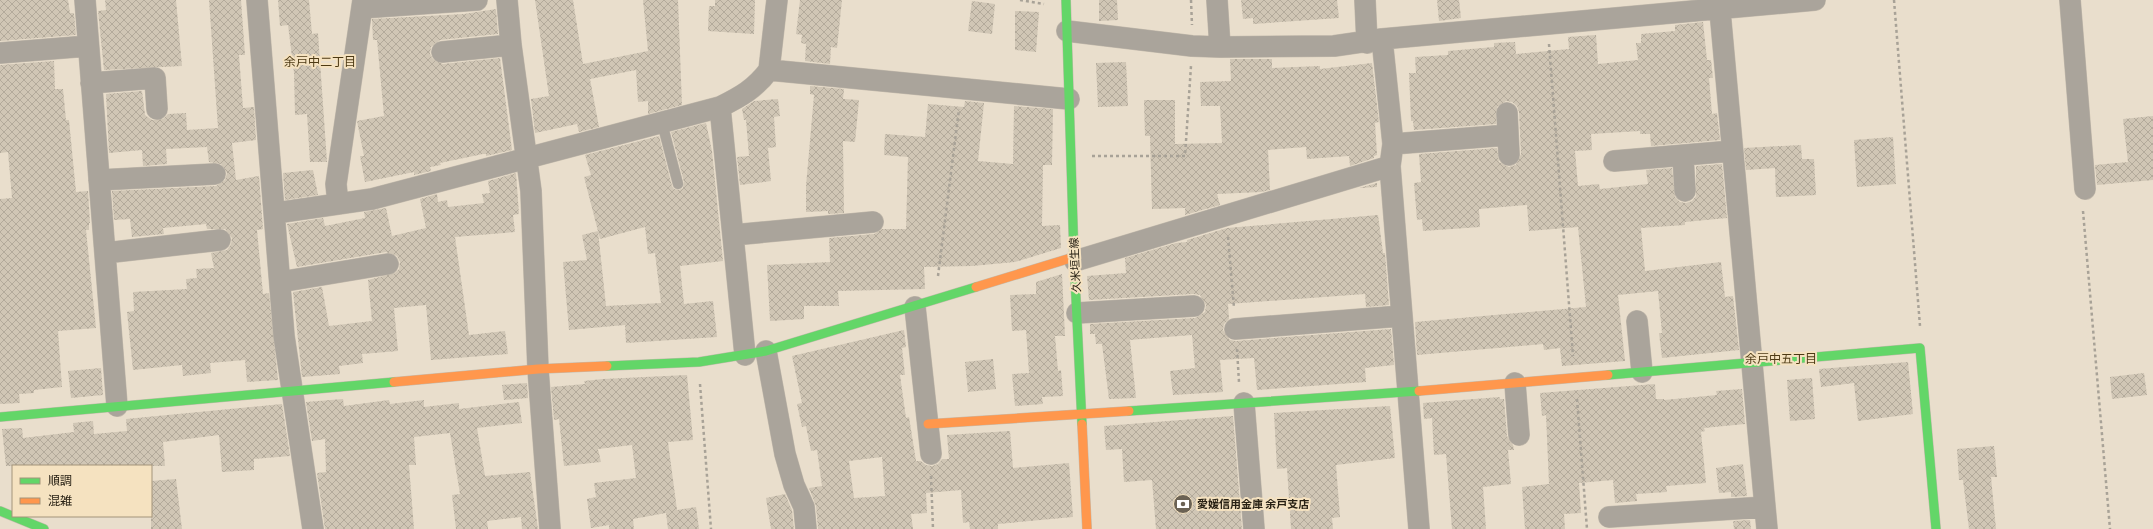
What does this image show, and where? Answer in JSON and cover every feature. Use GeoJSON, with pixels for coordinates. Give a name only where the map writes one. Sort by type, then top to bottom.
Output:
{"type":"FeatureCollection","features":[{"type":"Feature","properties":{"kind":"street"},"geometry":{"type":"LineString","coordinates":[[85,0],[117,406]]}},
{"type":"Feature","properties":{"kind":"street"},"geometry":{"type":"LineString","coordinates":[[257,0],[276,213],[280,282],[291,391],[313,529]]}},
{"type":"Feature","properties":{"kind":"street"},"geometry":{"type":"LineString","coordinates":[[338,204],[336,184],[362,4],[477,0]]}},
{"type":"Feature","properties":{"kind":"street"},"geometry":{"type":"LineString","coordinates":[[507,0],[511,45],[528,158],[531,191],[538,369],[550,529]]}},
{"type":"Feature","properties":{"kind":"street"},"geometry":{"type":"LineString","coordinates":[[276,213],[372,199],[720,107],[746,94],[760,82],[769,70],[777,0]]}},
{"type":"Feature","properties":{"kind":"street","name":"久米垣生線"},"geometry":{"type":"LineString","coordinates":[[1066,0],[1077,313],[1087,529]]}},
{"type":"Feature","properties":{"kind":"street"},"geometry":{"type":"LineString","coordinates":[[1216,0],[1220,47]]}},
{"type":"Feature","properties":{"kind":"street"},"geometry":{"type":"LineString","coordinates":[[1365,0],[1375,41],[1393,144],[1390,166],[1419,529]]}},
{"type":"Feature","properties":{"kind":"street"},"geometry":{"type":"LineString","coordinates":[[1067,31],[1192,46],[1278,48],[1375,41],[1548,24],[1719,4],[1815,0]]}},
{"type":"Feature","properties":{"kind":"street"},"geometry":{"type":"LineString","coordinates":[[2070,0],[2086,189]]}},
{"type":"Feature","properties":{"kind":"street"},"geometry":{"type":"LineString","coordinates":[[1719,4],[1767,529]]}},
{"type":"Feature","properties":{"kind":"street"},"geometry":{"type":"LineString","coordinates":[[442,52],[511,45]]}},
{"type":"Feature","properties":{"kind":"street"},"geometry":{"type":"LineString","coordinates":[[0,53],[88,46]]}},
{"type":"Feature","properties":{"kind":"street"},"geometry":{"type":"LineString","coordinates":[[769,70],[1069,98]]}},
{"type":"Feature","properties":{"kind":"street"},"geometry":{"type":"LineString","coordinates":[[91,83],[155,78],[157,109]]}},
{"type":"Feature","properties":{"kind":"street"},"geometry":{"type":"LineString","coordinates":[[720,107],[745,355]]}},
{"type":"Feature","properties":{"kind":"street"},"geometry":{"type":"LineString","coordinates":[[1393,144],[1508,145],[1507,113]]}},
{"type":"Feature","properties":{"kind":"street"},"geometry":{"type":"LineString","coordinates":[[1614,161],[1732,152]]}},
{"type":"Feature","properties":{"kind":"street"},"geometry":{"type":"LineString","coordinates":[[1683,156],[1685,191]]}},
{"type":"Feature","properties":{"kind":"street"},"geometry":{"type":"LineString","coordinates":[[0,417],[538,369],[699,362],[745,355],[766,351],[1390,166]]}},
{"type":"Feature","properties":{"kind":"street"},"geometry":{"type":"LineString","coordinates":[[99,180],[215,174]]}},
{"type":"Feature","properties":{"kind":"street"},"geometry":{"type":"LineString","coordinates":[[733,235],[873,222]]}},
{"type":"Feature","properties":{"kind":"street"},"geometry":{"type":"LineString","coordinates":[[105,253],[220,240]]}},
{"type":"Feature","properties":{"kind":"street"},"geometry":{"type":"LineString","coordinates":[[280,282],[388,264]]}},
{"type":"Feature","properties":{"kind":"street"},"geometry":{"type":"LineString","coordinates":[[1077,313],[1194,306]]}},
{"type":"Feature","properties":{"kind":"street"},"geometry":{"type":"LineString","coordinates":[[915,307],[931,454]]}},
{"type":"Feature","properties":{"kind":"street"},"geometry":{"type":"LineString","coordinates":[[1235,329],[1401,316]]}},
{"type":"Feature","properties":{"kind":"street"},"geometry":{"type":"LineString","coordinates":[[1637,321],[1642,372]]}},
{"type":"Feature","properties":{"kind":"street"},"geometry":{"type":"LineString","coordinates":[[928,424],[1407,392],[1920,348],[1936,529]]}},
{"type":"Feature","properties":{"kind":"street"},"geometry":{"type":"LineString","coordinates":[[766,351],[785,454],[794,485],[804,507],[806,529]]}},
{"type":"Feature","properties":{"kind":"street"},"geometry":{"type":"LineString","coordinates":[[1515,383],[1519,435]]}},
{"type":"Feature","properties":{"kind":"street"},"geometry":{"type":"LineString","coordinates":[[1244,403],[1254,529]]}},
{"type":"Feature","properties":{"kind":"street"},"geometry":{"type":"LineString","coordinates":[[1609,517],[1765,507]]}},
{"type":"Feature","properties":{"kind":"street"},"geometry":{"type":"LineString","coordinates":[[0,511],[12,516]]}},
{"type":"Feature","properties":{"kind":"street"},"geometry":{"type":"LineString","coordinates":[[15,517],[44,529]]}},
{"type":"Feature","properties":{"kind":"lane"},"geometry":{"type":"LineString","coordinates":[[662,122],[678,184]]}},
{"type":"Feature","properties":{"kind":"path"},"geometry":{"type":"LineString","coordinates":[[1071,156],[1185,156],[1192,46],[1191,0]]}},
{"type":"Feature","properties":{"kind":"path"},"geometry":{"type":"LineString","coordinates":[[1894,0],[1921,335],[1920,348]]}},
{"type":"Feature","properties":{"kind":"path"},"geometry":{"type":"LineString","coordinates":[[1548,24],[1587,529]]}},
{"type":"Feature","properties":{"kind":"path"},"geometry":{"type":"LineString","coordinates":[[935,301],[962,88]]}},
{"type":"Feature","properties":{"kind":"path"},"geometry":{"type":"LineString","coordinates":[[2086,189],[2082,195],[2110,529]]}},
{"type":"Feature","properties":{"kind":"path"},"geometry":{"type":"LineString","coordinates":[[699,362],[711,529]]}},
{"type":"Feature","properties":{"kind":"path"},"geometry":{"type":"LineString","coordinates":[[931,454],[933,529]]}},
{"type":"Feature","properties":{"kind":"building"},"geometry":{"type":"Polygon","coordinates":[[[0,0],[68,0],[70,13],[74,13],[76,35],[0,41],[0,0]]]}},
{"type":"Feature","properties":{"kind":"building"},"geometry":{"type":"Polygon","coordinates":[[[105,0],[176,0],[182,66],[104,70],[98,11],[106,10],[105,0]]]}},
{"type":"Feature","properties":{"kind":"building"},"geometry":{"type":"Polygon","coordinates":[[[209,0],[241,0],[245,55],[239,55],[243,108],[254,107],[256,140],[232,143],[236,180],[259,176],[263,229],[257,230],[263,294],[269,293],[278,380],[247,382],[245,360],[210,363],[211,373],[183,376],[182,365],[133,370],[127,312],[134,311],[133,292],[187,289],[186,279],[197,278],[196,269],[214,268],[211,253],[227,250],[231,244],[232,238],[225,229],[207,229],[206,224],[163,228],[164,234],[132,237],[130,219],[114,220],[112,191],[216,186],[225,180],[227,173],[221,164],[209,162],[207,147],[166,149],[167,164],[143,166],[142,150],[109,153],[106,94],[142,91],[145,115],[152,120],[163,119],[168,114],[186,113],[187,130],[218,128],[209,0]]]}},
{"type":"Feature","properties":{"kind":"building"},"geometry":{"type":"Polygon","coordinates":[[[278,0],[309,0],[312,34],[318,33],[327,162],[310,162],[307,114],[295,115],[294,73],[288,25],[280,26],[278,0]]]}},
{"type":"Feature","properties":{"kind":"building"},"geometry":{"type":"Polygon","coordinates":[[[535,0],[573,0],[583,64],[648,51],[643,0],[678,0],[682,105],[648,114],[648,101],[638,102],[636,70],[590,79],[599,127],[579,132],[577,124],[535,133],[531,99],[549,96],[535,0]]]}},
{"type":"Feature","properties":{"kind":"building"},"geometry":{"type":"Polygon","coordinates":[[[715,0],[755,0],[754,34],[708,31],[709,6],[715,6],[715,0]]]}},
{"type":"Feature","properties":{"kind":"building"},"geometry":{"type":"Polygon","coordinates":[[[800,0],[842,0],[837,48],[831,47],[830,64],[805,61],[806,44],[801,43],[802,35],[796,34],[800,0]]]}},
{"type":"Feature","properties":{"kind":"building"},"geometry":{"type":"Polygon","coordinates":[[[1099,0],[1117,0],[1118,20],[1099,21],[1099,0]]]}},
{"type":"Feature","properties":{"kind":"building"},"geometry":{"type":"Polygon","coordinates":[[[1241,0],[1337,0],[1339,18],[1253,24],[1253,18],[1243,19],[1241,0]]]}},
{"type":"Feature","properties":{"kind":"building"},"geometry":{"type":"Polygon","coordinates":[[[1437,0],[1459,0],[1461,18],[1439,21],[1437,0]]]}},
{"type":"Feature","properties":{"kind":"building"},"geometry":{"type":"Polygon","coordinates":[[[972,1],[995,4],[992,34],[968,31],[972,1]]]}},
{"type":"Feature","properties":{"kind":"building"},"geometry":{"type":"Polygon","coordinates":[[[496,9],[498,34],[440,40],[431,47],[430,54],[433,59],[443,64],[500,58],[512,150],[486,156],[486,154],[483,154],[440,163],[441,165],[430,167],[431,171],[414,175],[414,172],[365,182],[360,156],[364,156],[357,121],[384,116],[377,40],[373,40],[372,19],[464,14],[496,9]]]}},
{"type":"Feature","properties":{"kind":"building"},"geometry":{"type":"Polygon","coordinates":[[[1015,11],[1039,12],[1036,52],[1015,50],[1015,11]]]}},
{"type":"Feature","properties":{"kind":"building"},"geometry":{"type":"Polygon","coordinates":[[[1703,22],[1707,60],[1711,60],[1713,78],[1709,78],[1712,114],[1717,113],[1720,140],[1651,146],[1650,134],[1640,134],[1640,131],[1591,134],[1592,150],[1575,151],[1578,186],[1599,184],[1600,189],[1648,184],[1646,170],[1672,168],[1675,197],[1680,202],[1686,203],[1692,201],[1696,196],[1696,166],[1722,164],[1727,218],[1685,222],[1685,225],[1641,228],[1645,271],[1721,262],[1725,297],[1733,296],[1739,350],[1662,358],[1659,333],[1662,333],[1658,291],[1618,295],[1625,361],[1562,366],[1560,348],[1544,350],[1543,344],[1417,355],[1415,322],[1586,307],[1578,227],[1529,231],[1527,205],[1479,209],[1480,227],[1423,231],[1422,219],[1417,220],[1414,183],[1421,182],[1419,154],[1497,148],[1499,162],[1509,167],[1516,165],[1521,154],[1519,112],[1517,106],[1512,102],[1506,101],[1497,107],[1496,124],[1414,130],[1413,121],[1411,121],[1409,73],[1416,73],[1415,57],[1448,55],[1448,51],[1494,47],[1494,43],[1515,42],[1516,54],[1569,49],[1568,37],[1596,35],[1598,64],[1638,60],[1636,43],[1641,43],[1641,34],[1675,31],[1675,25],[1703,22]]]}},
{"type":"Feature","properties":{"kind":"building"},"geometry":{"type":"Polygon","coordinates":[[[1230,59],[1272,59],[1272,68],[1320,66],[1320,69],[1372,63],[1379,122],[1375,123],[1377,155],[1374,156],[1374,158],[1350,166],[1349,156],[1307,159],[1306,147],[1268,150],[1270,190],[1261,192],[1217,194],[1220,205],[1185,215],[1185,208],[1152,209],[1150,136],[1145,136],[1144,100],[1175,100],[1175,144],[1222,143],[1220,106],[1201,106],[1200,82],[1231,81],[1230,59]]]}},
{"type":"Feature","properties":{"kind":"building"},"geometry":{"type":"Polygon","coordinates":[[[54,61],[55,89],[63,89],[66,120],[69,120],[76,192],[88,191],[90,223],[89,230],[86,230],[96,328],[58,331],[62,387],[34,390],[34,393],[19,394],[20,403],[0,404],[0,199],[12,198],[8,152],[0,153],[0,65],[54,61]]]}},
{"type":"Feature","properties":{"kind":"building"},"geometry":{"type":"Polygon","coordinates":[[[1126,62],[1128,106],[1098,107],[1096,63],[1126,62]]]}},
{"type":"Feature","properties":{"kind":"building"},"geometry":{"type":"Polygon","coordinates":[[[810,86],[844,89],[843,99],[859,100],[855,142],[843,141],[844,213],[828,214],[828,211],[806,212],[806,186],[814,95],[810,94],[810,86]]]}},
{"type":"Feature","properties":{"kind":"building"},"geometry":{"type":"Polygon","coordinates":[[[778,99],[780,116],[774,117],[776,147],[768,148],[771,181],[740,185],[737,157],[749,156],[746,120],[744,120],[742,109],[754,101],[778,99]]]}},
{"type":"Feature","properties":{"kind":"building"},"geometry":{"type":"Polygon","coordinates":[[[965,101],[984,103],[978,161],[1013,164],[1014,106],[1053,109],[1052,165],[1043,165],[1042,226],[1060,225],[1061,248],[1015,262],[972,266],[924,267],[925,289],[838,291],[839,306],[804,306],[804,319],[770,321],[767,265],[830,262],[829,238],[874,234],[882,229],[906,229],[908,157],[884,155],[885,134],[925,137],[928,104],[964,107],[965,101]]]}},
{"type":"Feature","properties":{"kind":"building"},"geometry":{"type":"Polygon","coordinates":[[[2153,116],[2153,180],[2097,185],[2095,165],[2128,162],[2123,119],[2153,116]]]}},
{"type":"Feature","properties":{"kind":"building"},"geometry":{"type":"Polygon","coordinates":[[[706,123],[712,151],[723,261],[680,266],[684,304],[713,301],[717,337],[626,343],[625,325],[569,330],[563,262],[587,260],[582,235],[598,231],[584,177],[591,175],[585,155],[659,136],[672,186],[674,189],[679,190],[683,188],[684,182],[671,132],[706,123]],[[645,227],[600,239],[598,231],[606,306],[661,303],[655,253],[648,254],[645,227]]]}},
{"type":"Feature","properties":{"kind":"building"},"geometry":{"type":"Polygon","coordinates":[[[1893,137],[1896,184],[1857,187],[1854,140],[1893,137]]]}},
{"type":"Feature","properties":{"kind":"building"},"geometry":{"type":"Polygon","coordinates":[[[1801,145],[1802,159],[1814,159],[1816,195],[1776,197],[1775,168],[1746,170],[1744,148],[1801,145]]]}},
{"type":"Feature","properties":{"kind":"building"},"geometry":{"type":"Polygon","coordinates":[[[313,170],[318,195],[285,200],[283,173],[313,170]]]}},
{"type":"Feature","properties":{"kind":"building"},"geometry":{"type":"Polygon","coordinates":[[[516,173],[519,214],[513,215],[515,232],[455,237],[469,335],[505,331],[508,354],[431,360],[426,305],[394,308],[398,351],[362,354],[363,363],[339,366],[340,374],[302,377],[293,292],[322,287],[329,326],[372,321],[368,280],[395,273],[399,269],[400,262],[397,256],[386,252],[297,267],[287,224],[323,218],[325,226],[365,218],[364,212],[386,208],[392,236],[426,228],[420,199],[437,194],[438,202],[447,200],[448,207],[484,203],[482,194],[490,193],[488,181],[516,173]]]}},
{"type":"Feature","properties":{"kind":"building"},"geometry":{"type":"Polygon","coordinates":[[[1377,183],[1377,187],[1359,188],[1377,183]]]}},
{"type":"Feature","properties":{"kind":"building"},"geometry":{"type":"Polygon","coordinates":[[[1378,215],[1383,253],[1385,253],[1389,305],[1366,307],[1365,294],[1228,304],[1229,319],[1224,324],[1223,330],[1230,340],[1236,341],[1391,329],[1394,365],[1365,368],[1366,382],[1257,390],[1254,358],[1220,360],[1223,392],[1173,395],[1170,371],[1195,368],[1192,335],[1130,340],[1136,398],[1109,399],[1102,344],[1096,344],[1095,334],[1090,334],[1090,324],[1195,318],[1205,312],[1206,305],[1200,295],[1193,294],[1089,300],[1087,276],[1126,273],[1125,258],[1176,243],[1187,242],[1187,240],[1227,228],[1378,215]]]}},
{"type":"Feature","properties":{"kind":"building"},"geometry":{"type":"Polygon","coordinates":[[[1062,274],[1065,336],[1055,336],[1058,371],[1061,370],[1063,396],[1042,397],[1043,404],[1015,406],[1012,374],[1029,373],[1026,330],[1012,331],[1010,295],[1036,294],[1036,282],[1062,274]]]}},
{"type":"Feature","properties":{"kind":"building"},"geometry":{"type":"Polygon","coordinates":[[[904,330],[906,347],[902,348],[905,375],[900,375],[906,418],[909,417],[916,461],[921,461],[926,465],[932,466],[938,464],[942,459],[949,459],[947,435],[1010,431],[1013,468],[1069,463],[1073,517],[998,524],[998,529],[970,529],[969,522],[963,523],[961,490],[926,493],[927,513],[911,514],[913,529],[818,529],[816,506],[809,488],[822,486],[817,450],[811,451],[806,426],[802,427],[797,404],[802,403],[792,356],[904,330]],[[882,457],[849,461],[854,498],[885,496],[882,457]]]}},
{"type":"Feature","properties":{"kind":"building"},"geometry":{"type":"Polygon","coordinates":[[[993,359],[996,389],[968,392],[965,362],[993,359]]]}},
{"type":"Feature","properties":{"kind":"building"},"geometry":{"type":"Polygon","coordinates":[[[1908,362],[1913,414],[1858,421],[1854,383],[1821,387],[1819,369],[1908,362]]]}},
{"type":"Feature","properties":{"kind":"building"},"geometry":{"type":"Polygon","coordinates":[[[101,368],[103,395],[71,398],[68,371],[101,368]]]}},
{"type":"Feature","properties":{"kind":"building"},"geometry":{"type":"Polygon","coordinates":[[[2144,373],[2147,395],[2112,399],[2110,377],[2144,373]]]}},
{"type":"Feature","properties":{"kind":"building"},"geometry":{"type":"Polygon","coordinates":[[[687,375],[693,440],[668,442],[677,510],[696,507],[699,529],[668,529],[666,513],[633,519],[634,529],[609,529],[609,525],[591,528],[587,499],[596,497],[594,483],[636,478],[632,445],[598,449],[601,462],[564,466],[559,419],[554,420],[551,387],[585,384],[584,381],[603,379],[687,375]]]}},
{"type":"Feature","properties":{"kind":"building"},"geometry":{"type":"Polygon","coordinates":[[[1812,378],[1815,419],[1790,421],[1787,380],[1812,378]]]}},
{"type":"Feature","properties":{"kind":"building"},"geometry":{"type":"Polygon","coordinates":[[[527,383],[528,398],[504,400],[502,385],[527,383]]]}},
{"type":"Feature","properties":{"kind":"building"},"geometry":{"type":"Polygon","coordinates":[[[1655,384],[1656,399],[1664,400],[1717,395],[1716,391],[1742,389],[1745,424],[1704,428],[1705,431],[1701,432],[1706,483],[1666,486],[1667,492],[1636,494],[1637,501],[1615,503],[1613,480],[1579,483],[1581,513],[1564,514],[1565,529],[1525,529],[1522,487],[1549,484],[1546,415],[1542,416],[1540,393],[1655,384]]]}},
{"type":"Feature","properties":{"kind":"building"},"geometry":{"type":"Polygon","coordinates":[[[1500,397],[1500,399],[1504,399],[1507,436],[1513,445],[1514,450],[1508,450],[1511,484],[1483,487],[1486,529],[1452,529],[1446,454],[1434,455],[1432,418],[1424,419],[1423,403],[1500,397]]]}},
{"type":"Feature","properties":{"kind":"building"},"geometry":{"type":"Polygon","coordinates":[[[343,399],[344,406],[389,400],[390,404],[424,400],[424,407],[459,403],[459,409],[519,402],[522,423],[477,428],[485,476],[530,472],[538,529],[522,529],[521,517],[487,521],[488,529],[456,529],[452,495],[460,494],[450,433],[414,437],[416,465],[409,465],[414,529],[325,529],[317,473],[326,472],[325,439],[312,441],[306,402],[343,399]]]}},
{"type":"Feature","properties":{"kind":"building"},"geometry":{"type":"Polygon","coordinates":[[[282,404],[290,456],[254,459],[254,470],[222,472],[219,435],[163,442],[165,466],[6,466],[2,429],[22,428],[23,438],[74,432],[73,423],[93,421],[94,434],[127,431],[126,419],[282,404]]]}},
{"type":"Feature","properties":{"kind":"building"},"geometry":{"type":"Polygon","coordinates":[[[1390,406],[1395,458],[1336,465],[1340,517],[1332,518],[1333,529],[1291,529],[1287,468],[1277,469],[1274,413],[1390,406]]]}},
{"type":"Feature","properties":{"kind":"building"},"geometry":{"type":"Polygon","coordinates":[[[1233,416],[1242,529],[1156,529],[1152,480],[1124,482],[1122,449],[1106,450],[1104,426],[1233,416]]]}},
{"type":"Feature","properties":{"kind":"building"},"geometry":{"type":"Polygon","coordinates":[[[1994,446],[1997,477],[1991,477],[1996,529],[1969,529],[1963,480],[1959,480],[1957,449],[1994,446]]]}},
{"type":"Feature","properties":{"kind":"building"},"geometry":{"type":"Polygon","coordinates":[[[1743,464],[1747,496],[1731,497],[1731,492],[1719,493],[1716,468],[1743,464]]]}},
{"type":"Feature","properties":{"kind":"building"},"geometry":{"type":"Polygon","coordinates":[[[176,479],[182,529],[151,529],[152,481],[176,479]]]}},
{"type":"Feature","properties":{"kind":"building"},"geometry":{"type":"Polygon","coordinates":[[[785,494],[792,510],[794,529],[771,529],[766,498],[785,494]]]}},
{"type":"Feature","properties":{"kind":"building"},"geometry":{"type":"Polygon","coordinates":[[[1750,520],[1751,529],[1734,529],[1733,521],[1750,520]]]}},
{"type":"Feature","properties":{"kind":"traffic: fast"},"geometry":{"type":"LineString","coordinates":[[1066,0],[1074,257],[1082,424]]}},
{"type":"Feature","properties":{"kind":"traffic: fast"},"geometry":{"type":"LineString","coordinates":[[607,366],[699,362],[766,351],[976,287]]}},
{"type":"Feature","properties":{"kind":"traffic: fast"},"geometry":{"type":"LineString","coordinates":[[1608,375],[1920,348],[1936,529]]}},
{"type":"Feature","properties":{"kind":"traffic: fast"},"geometry":{"type":"LineString","coordinates":[[0,417],[394,382]]}},
{"type":"Feature","properties":{"kind":"traffic: fast"},"geometry":{"type":"LineString","coordinates":[[1129,411],[1419,391]]}},
{"type":"Feature","properties":{"kind":"traffic: fast"},"geometry":{"type":"LineString","coordinates":[[0,511],[12,516]]}},
{"type":"Feature","properties":{"kind":"traffic: fast"},"geometry":{"type":"LineString","coordinates":[[15,517],[44,529]]}},
{"type":"Feature","properties":{"kind":"traffic: slow"},"geometry":{"type":"LineString","coordinates":[[976,287],[1074,257]]}},
{"type":"Feature","properties":{"kind":"traffic: slow"},"geometry":{"type":"LineString","coordinates":[[394,382],[538,369],[607,366]]}},
{"type":"Feature","properties":{"kind":"traffic: slow"},"geometry":{"type":"LineString","coordinates":[[1419,391],[1608,375]]}},
{"type":"Feature","properties":{"kind":"traffic: slow"},"geometry":{"type":"LineString","coordinates":[[928,424],[1129,411]]}},
{"type":"Feature","properties":{"kind":"traffic: slow"},"geometry":{"type":"LineString","coordinates":[[1082,424],[1087,529]]}},
{"type":"Feature","properties":{"kind":"place","name":"愛媛信用金庫 余戸支店"},"geometry":{"type":"Point","coordinates":[1183,504]}},
{"type":"Feature","properties":{"kind":"district","name":"余戸中二丁目"},"geometry":{"type":"Point","coordinates":[320,61]}},
{"type":"Feature","properties":{"kind":"district","name":"余戸中五丁目"},"geometry":{"type":"Point","coordinates":[1781,358]}}]}
